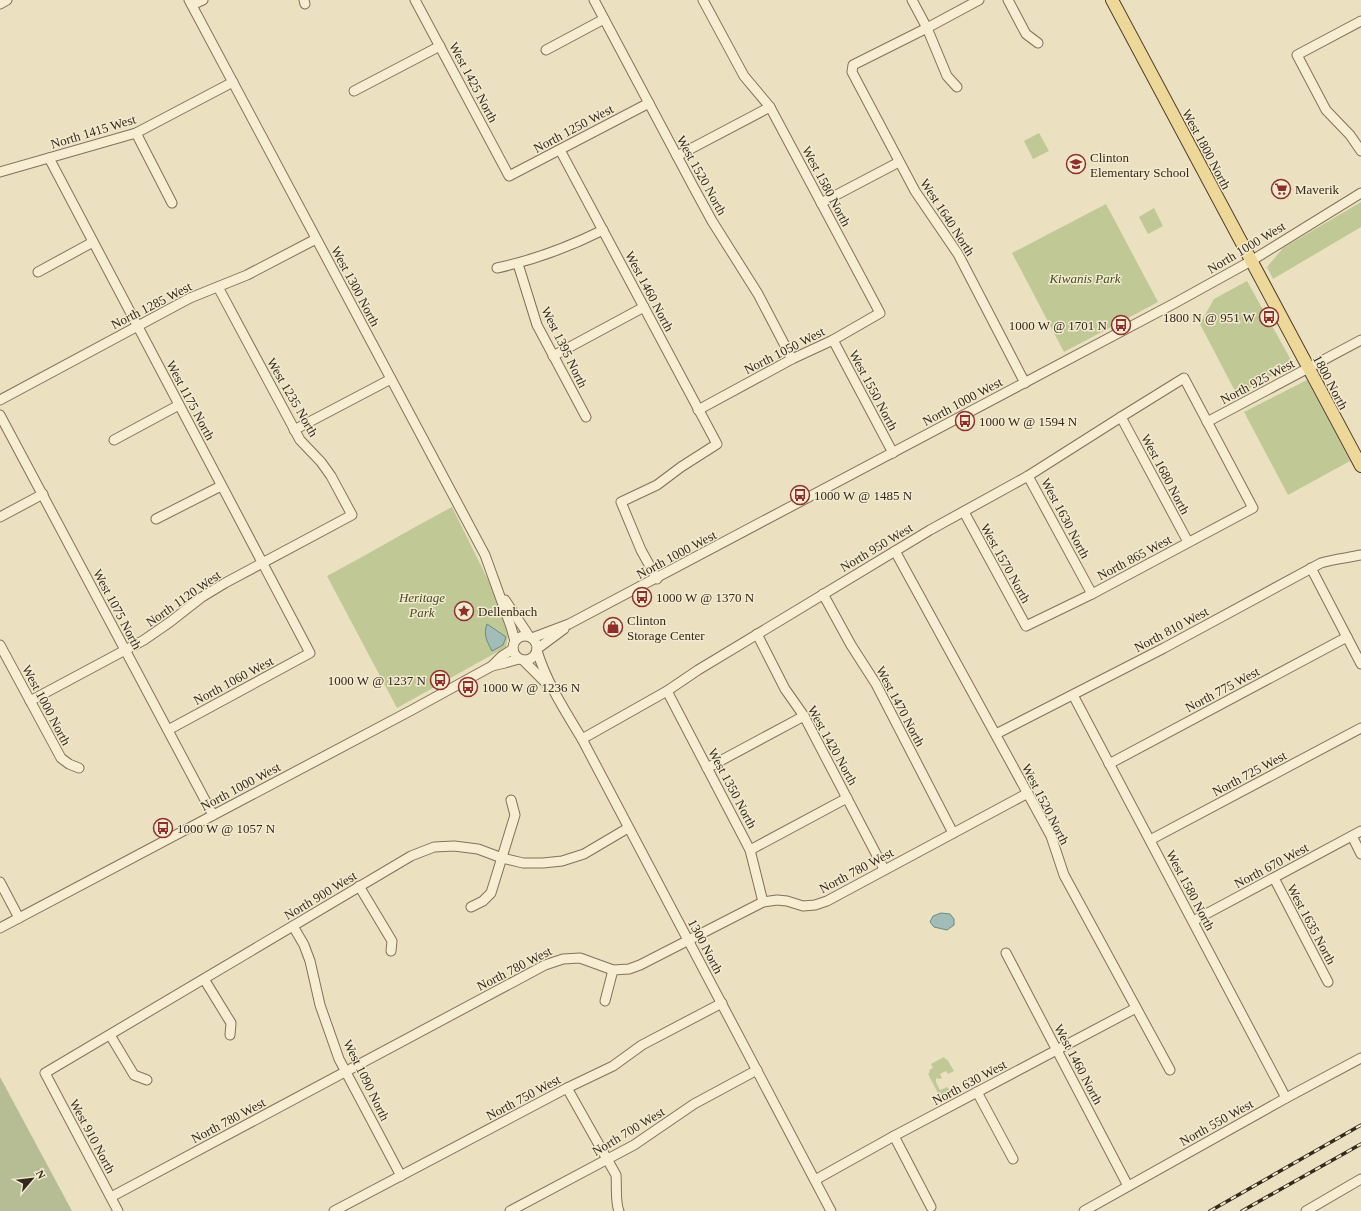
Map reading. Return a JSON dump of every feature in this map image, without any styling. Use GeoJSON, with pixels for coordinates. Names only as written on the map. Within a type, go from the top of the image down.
{"type":"FeatureCollection","features":[{"type":"Feature","properties":{"kind":"main road","name":"West 1800 North"},"geometry":{"type":"LineString","coordinates":[[1112,0],[1277,310]]}},
{"type":"Feature","properties":{"kind":"main road","name":"1800 North"},"geometry":{"type":"LineString","coordinates":[[1277,310],[1361,466]]}},
{"type":"Feature","properties":{"kind":"street"},"geometry":{"type":"LineString","coordinates":[[0,4],[7,0]]}},
{"type":"Feature","properties":{"kind":"street"},"geometry":{"type":"LineString","coordinates":[[191,3],[203,0]]}},
{"type":"Feature","properties":{"kind":"street","name":"West 1425 North"},"geometry":{"type":"LineString","coordinates":[[415,0],[509,176]]}},
{"type":"Feature","properties":{"kind":"street","name":"West 1520 North"},"geometry":{"type":"LineString","coordinates":[[594,0],[712,221],[758,294],[792,359]]}},
{"type":"Feature","properties":{"kind":"street"},"geometry":{"type":"LineString","coordinates":[[704,2],[714,0]]}},
{"type":"Feature","properties":{"kind":"street"},"geometry":{"type":"LineString","coordinates":[[912,0],[927,28],[947,76],[957,87]]}},
{"type":"Feature","properties":{"kind":"street"},"geometry":{"type":"LineString","coordinates":[[927,28],[979,0]]}},
{"type":"Feature","properties":{"kind":"street"},"geometry":{"type":"LineString","coordinates":[[1008,0],[1026,34],[1038,43]]}},
{"type":"Feature","properties":{"kind":"street","name":"West 1580 North"},"geometry":{"type":"LineString","coordinates":[[704,2],[744,76],[770,106],[880,313]]}},
{"type":"Feature","properties":{"kind":"street","name":"West 1300 North"},"geometry":{"type":"LineString","coordinates":[[191,3],[485,555],[511,627],[514,645]]}},
{"type":"Feature","properties":{"kind":"street"},"geometry":{"type":"LineString","coordinates":[[546,50],[604,19]]}},
{"type":"Feature","properties":{"kind":"street"},"geometry":{"type":"LineString","coordinates":[[1361,21],[1297,54],[1326,110],[1350,135],[1361,151]]}},
{"type":"Feature","properties":{"kind":"street","name":"West 1640 North"},"geometry":{"type":"LineString","coordinates":[[927,28],[853,65],[852,72],[899,162],[926,208],[958,254],[1025,383]]}},
{"type":"Feature","properties":{"kind":"street"},"geometry":{"type":"LineString","coordinates":[[354,91],[440,46]]}},
{"type":"Feature","properties":{"kind":"street","name":"North 1415 West"},"geometry":{"type":"LineString","coordinates":[[0,172],[136,133],[233,82]]}},
{"type":"Feature","properties":{"kind":"street","name":"North 1250 West"},"geometry":{"type":"LineString","coordinates":[[509,176],[649,103]]}},
{"type":"Feature","properties":{"kind":"street"},"geometry":{"type":"LineString","coordinates":[[677,156],[770,106]]}},
{"type":"Feature","properties":{"kind":"street"},"geometry":{"type":"LineString","coordinates":[[136,133],[172,203]]}},
{"type":"Feature","properties":{"kind":"street","name":"West 1460 North"},"geometry":{"type":"LineString","coordinates":[[560,150],[717,444],[681,467],[657,485],[621,502],[641,550],[657,579]]}},
{"type":"Feature","properties":{"kind":"street","name":"West 1175 North"},"geometry":{"type":"LineString","coordinates":[[49,158],[310,653]]}},
{"type":"Feature","properties":{"kind":"street"},"geometry":{"type":"LineString","coordinates":[[821,203],[899,162]]}},
{"type":"Feature","properties":{"kind":"street","name":"North 1000 West"},"geometry":{"type":"LineString","coordinates":[[531,637],[569,624],[657,579],[1025,383],[1251,261],[1361,193]]}},
{"type":"Feature","properties":{"kind":"street"},"geometry":{"type":"LineString","coordinates":[[497,268],[518,264],[562,249],[602,230]]}},
{"type":"Feature","properties":{"kind":"street","name":"North 1285 West"},"geometry":{"type":"LineString","coordinates":[[0,400],[190,298],[247,275],[316,239]]}},
{"type":"Feature","properties":{"kind":"street"},"geometry":{"type":"LineString","coordinates":[[38,272],[93,242]]}},
{"type":"Feature","properties":{"kind":"street","name":"West 1395 North"},"geometry":{"type":"LineString","coordinates":[[518,264],[537,325],[586,417]]}},
{"type":"Feature","properties":{"kind":"street","name":"West 1235 North"},"geometry":{"type":"LineString","coordinates":[[218,287],[294,430],[300,440],[321,462],[331,476],[352,515]]}},
{"type":"Feature","properties":{"kind":"street"},"geometry":{"type":"LineString","coordinates":[[553,356],[644,307]]}},
{"type":"Feature","properties":{"kind":"street","name":"North 1050 West"},"geometry":{"type":"LineString","coordinates":[[698,410],[792,359],[833,340],[880,313]]}},
{"type":"Feature","properties":{"kind":"street","name":"West 1550 North"},"geometry":{"type":"LineString","coordinates":[[833,340],[893,453]]}},
{"type":"Feature","properties":{"kind":"street","name":"North 925 West"},"geometry":{"type":"LineString","coordinates":[[1207,422],[1361,340]]}},
{"type":"Feature","properties":{"kind":"street","name":"North 950 West"},"geometry":{"type":"LineString","coordinates":[[582,739],[667,691],[698,670],[930,530],[1028,476],[1184,378],[1207,422]]}},
{"type":"Feature","properties":{"kind":"street"},"geometry":{"type":"LineString","coordinates":[[294,430],[391,379]]}},
{"type":"Feature","properties":{"kind":"street"},"geometry":{"type":"LineString","coordinates":[[114,440],[179,405]]}},
{"type":"Feature","properties":{"kind":"street","name":"West 1075 North"},"geometry":{"type":"LineString","coordinates":[[0,414],[213,815]]}},
{"type":"Feature","properties":{"kind":"street","name":"West 1680 North"},"geometry":{"type":"LineString","coordinates":[[1121,417],[1188,542]]}},
{"type":"Feature","properties":{"kind":"street","name":"North 865 West"},"geometry":{"type":"LineString","coordinates":[[1026,626],[1092,594],[1252,508],[1207,422]]}},
{"type":"Feature","properties":{"kind":"street","name":"West 1630 North"},"geometry":{"type":"LineString","coordinates":[[1028,476],[1092,594]]}},
{"type":"Feature","properties":{"kind":"street"},"geometry":{"type":"LineString","coordinates":[[156,519],[221,486]]}},
{"type":"Feature","properties":{"kind":"street"},"geometry":{"type":"LineString","coordinates":[[0,517],[43,494]]}},
{"type":"Feature","properties":{"kind":"street","name":"West 1570 North"},"geometry":{"type":"LineString","coordinates":[[964,512],[1026,626]]}},
{"type":"Feature","properties":{"kind":"street","name":"North 1120 West"},"geometry":{"type":"LineString","coordinates":[[30,701],[144,640],[202,598],[262,563],[352,515]]}},
{"type":"Feature","properties":{"kind":"street","name":"West 1520 North"},"geometry":{"type":"LineString","coordinates":[[895,551],[1051,836],[1064,875],[1170,1070]]}},
{"type":"Feature","properties":{"kind":"street","name":"North 810 West"},"geometry":{"type":"LineString","coordinates":[[996,734],[1164,648],[1320,563],[1334,559],[1350,558],[1361,555]]}},
{"type":"Feature","properties":{"kind":"street"},"geometry":{"type":"LineString","coordinates":[[1311,568],[1361,664]]}},
{"type":"Feature","properties":{"kind":"street","name":"West 1300 North"},"geometry":{"type":"LineString","coordinates":[[497,587],[531,637]]}},
{"type":"Feature","properties":{"kind":"street","name":"West 1470 North"},"geometry":{"type":"LineString","coordinates":[[823,594],[851,645],[876,684],[953,833]]}},
{"type":"Feature","properties":{"kind":"street","name":"North 1000 West"},"geometry":{"type":"LineString","coordinates":[[537,650],[569,624]]}},
{"type":"Feature","properties":{"kind":"street","name":"West 1420 North"},"geometry":{"type":"LineString","coordinates":[[757,634],[785,689],[804,716],[884,869]]}},
{"type":"Feature","properties":{"kind":"street"},"geometry":{"type":"LineString","coordinates":[[521,636],[531,637],[536,642],[537,650],[534,656],[531,659],[521,659],[516,656],[514,645],[521,636]]}},
{"type":"Feature","properties":{"kind":"street","name":"North 775 West"},"geometry":{"type":"LineString","coordinates":[[1109,764],[1347,637]]}},
{"type":"Feature","properties":{"kind":"street","name":"West 1000 North"},"geometry":{"type":"LineString","coordinates":[[0,645],[61,758],[69,764],[79,768]]}},
{"type":"Feature","properties":{"kind":"street","name":"North 1000 West"},"geometry":{"type":"LineString","coordinates":[[492,666],[514,645]]}},
{"type":"Feature","properties":{"kind":"street","name":"1300 North"},"geometry":{"type":"LineString","coordinates":[[537,650],[542,666],[555,694],[582,739],[687,940],[832,1211]]}},
{"type":"Feature","properties":{"kind":"street","name":"North 1060 West"},"geometry":{"type":"LineString","coordinates":[[168,730],[310,653]]}},
{"type":"Feature","properties":{"kind":"street","name":"North 1000 West"},"geometry":{"type":"LineString","coordinates":[[0,928],[492,666],[521,659]]}},
{"type":"Feature","properties":{"kind":"street","name":"1300 North"},"geometry":{"type":"LineString","coordinates":[[521,659],[534,670],[555,694]]}},
{"type":"Feature","properties":{"kind":"street","name":"West 1350 North"},"geometry":{"type":"LineString","coordinates":[[667,691],[750,850],[763,902]]}},
{"type":"Feature","properties":{"kind":"street","name":"West 1580 North"},"geometry":{"type":"LineString","coordinates":[[1073,695],[1286,1098]]}},
{"type":"Feature","properties":{"kind":"street"},"geometry":{"type":"LineString","coordinates":[[708,768],[804,716]]}},
{"type":"Feature","properties":{"kind":"street","name":"North 725 West"},"geometry":{"type":"LineString","coordinates":[[1150,840],[1361,728]]}},
{"type":"Feature","properties":{"kind":"street","name":"North 780 West"},"geometry":{"type":"LineString","coordinates":[[110,1197],[546,965],[563,959],[580,958],[613,970],[629,969],[640,965],[763,902],[777,900],[787,901],[803,906],[815,905],[827,901],[884,869],[1028,793]]}},
{"type":"Feature","properties":{"kind":"street"},"geometry":{"type":"LineString","coordinates":[[750,850],[848,798]]}},
{"type":"Feature","properties":{"kind":"street"},"geometry":{"type":"LineString","coordinates":[[471,907],[483,901],[492,893],[515,815],[511,800]]}},
{"type":"Feature","properties":{"kind":"street","name":"North 900 West"},"geometry":{"type":"LineString","coordinates":[[45,1073],[411,856],[434,848],[454,846],[478,849],[502,858],[523,863],[562,861],[584,854],[628,828]]}},
{"type":"Feature","properties":{"kind":"street","name":"North 670 West"},"geometry":{"type":"LineString","coordinates":[[1193,921],[1361,832]]}},
{"type":"Feature","properties":{"kind":"street"},"geometry":{"type":"LineString","coordinates":[[1352,836],[1361,854]]}},
{"type":"Feature","properties":{"kind":"street","name":"West 1635 North"},"geometry":{"type":"LineString","coordinates":[[1274,878],[1328,982]]}},
{"type":"Feature","properties":{"kind":"street"},"geometry":{"type":"LineString","coordinates":[[0,882],[19,918]]}},
{"type":"Feature","properties":{"kind":"street"},"geometry":{"type":"LineString","coordinates":[[359,886],[392,941],[391,951]]}},
{"type":"Feature","properties":{"kind":"street","name":"West 1090 North"},"geometry":{"type":"LineString","coordinates":[[293,926],[304,945],[310,961],[320,1006],[339,1059],[401,1176]]}},
{"type":"Feature","properties":{"kind":"street","name":"West 1460 North"},"geometry":{"type":"LineString","coordinates":[[1006,953],[1128,1186]]}},
{"type":"Feature","properties":{"kind":"street"},"geometry":{"type":"LineString","coordinates":[[605,1001],[613,970]]}},
{"type":"Feature","properties":{"kind":"street"},"geometry":{"type":"LineString","coordinates":[[204,978],[231,1023],[230,1035]]}},
{"type":"Feature","properties":{"kind":"street","name":"North 750 West"},"geometry":{"type":"LineString","coordinates":[[334,1211],[567,1088],[613,1066],[642,1045],[722,1003]]}},
{"type":"Feature","properties":{"kind":"street","name":"North 630 West"},"geometry":{"type":"LineString","coordinates":[[815,1180],[894,1136],[1136,1008]]}},
{"type":"Feature","properties":{"kind":"street"},"geometry":{"type":"LineString","coordinates":[[110,1035],[134,1075],[146,1080]]}},
{"type":"Feature","properties":{"kind":"street","name":"North 550 West"},"geometry":{"type":"LineString","coordinates":[[1084,1211],[1286,1098],[1361,1058]]}},
{"type":"Feature","properties":{"kind":"street","name":"North 700 West"},"geometry":{"type":"LineString","coordinates":[[513,1210],[634,1146],[694,1104],[757,1070]]}},
{"type":"Feature","properties":{"kind":"street","name":"West 910 North"},"geometry":{"type":"LineString","coordinates":[[45,1073],[118,1211]]}},
{"type":"Feature","properties":{"kind":"street"},"geometry":{"type":"LineString","coordinates":[[567,1088],[616,1175],[618,1189],[617,1206],[619,1211]]}},
{"type":"Feature","properties":{"kind":"street"},"geometry":{"type":"LineString","coordinates":[[977,1092],[1013,1159]]}},
{"type":"Feature","properties":{"kind":"street"},"geometry":{"type":"LineString","coordinates":[[894,1136],[932,1207]]}},
{"type":"Feature","properties":{"kind":"street"},"geometry":{"type":"LineString","coordinates":[[1306,1211],[1361,1179]]}},
{"type":"Feature","properties":{"kind":"green space"},"geometry":{"type":"Polygon","coordinates":[[[1039,133],[1049,151],[1033,159],[1024,141],[1039,133]]]}},
{"type":"Feature","properties":{"kind":"green space"},"geometry":{"type":"Polygon","coordinates":[[[1361,202],[1361,227],[1273,279],[1267,267],[1283,248],[1361,202]]]}},
{"type":"Feature","properties":{"kind":"green space","name":"Kiwanis Park"},"geometry":{"type":"Polygon","coordinates":[[[1106,204],[1158,302],[1064,352],[1012,253],[1106,204]]]}},
{"type":"Feature","properties":{"kind":"green space"},"geometry":{"type":"Polygon","coordinates":[[[1154,208],[1163,226],[1148,234],[1139,217],[1154,208]]]}},
{"type":"Feature","properties":{"kind":"green space"},"geometry":{"type":"Polygon","coordinates":[[[1247,281],[1291,360],[1288,367],[1237,395],[1200,324],[1214,299],[1247,281]]]}},
{"type":"Feature","properties":{"kind":"green space"},"geometry":{"type":"Polygon","coordinates":[[[1307,380],[1350,461],[1288,495],[1244,412],[1307,380]]]}},
{"type":"Feature","properties":{"kind":"green space","name":"Heritage Park"},"geometry":{"type":"Polygon","coordinates":[[[452,507],[493,590],[509,630],[506,647],[397,708],[327,576],[452,507]]]}},
{"type":"Feature","properties":{"kind":"green space"},"geometry":{"type":"Polygon","coordinates":[[[944,1057],[946,1060],[947,1059],[954,1071],[948,1074],[946,1071],[940,1074],[942,1078],[936,1078],[936,1082],[940,1090],[947,1087],[949,1089],[954,1088],[956,1091],[941,1099],[928,1074],[930,1072],[929,1070],[933,1068],[931,1064],[944,1057]]]}},
{"type":"Feature","properties":{"kind":"green space"},"geometry":{"type":"Polygon","coordinates":[[[0,1077],[72,1211],[0,1211],[0,1077]]]}},
{"type":"Feature","properties":{"kind":"water"},"geometry":{"type":"Polygon","coordinates":[[[487,624],[506,637],[503,645],[492,651],[487,641],[487,624]]]}},
{"type":"Feature","properties":{"kind":"water"},"geometry":{"type":"Polygon","coordinates":[[[941,913],[950,914],[954,919],[954,925],[947,930],[934,927],[930,922],[933,916],[941,913]]]}},
{"type":"Feature","properties":{"kind":"railway"},"geometry":{"type":"LineString","coordinates":[[1210,1211],[1361,1125]]}},
{"type":"Feature","properties":{"kind":"railway"},"geometry":{"type":"LineString","coordinates":[[1242,1211],[1361,1144]]}},
{"type":"Feature","properties":{"kind":"place","name":"Clinton Elementary School"},"geometry":{"type":"Point","coordinates":[1076,164]}},
{"type":"Feature","properties":{"kind":"place","name":"Maverik"},"geometry":{"type":"Point","coordinates":[1281,189]}},
{"type":"Feature","properties":{"kind":"place","name":"1800 N @ 951 W"},"geometry":{"type":"Point","coordinates":[1269,317]}},
{"type":"Feature","properties":{"kind":"place","name":"1000 W @ 1701 N"},"geometry":{"type":"Point","coordinates":[1121,325]}},
{"type":"Feature","properties":{"kind":"place","name":"1000 W @ 1594 N"},"geometry":{"type":"Point","coordinates":[965,421]}},
{"type":"Feature","properties":{"kind":"place","name":"1000 W @ 1485 N"},"geometry":{"type":"Point","coordinates":[800,495]}},
{"type":"Feature","properties":{"kind":"place","name":"1000 W @ 1370 N"},"geometry":{"type":"Point","coordinates":[642,597]}},
{"type":"Feature","properties":{"kind":"place","name":"Dellenbach"},"geometry":{"type":"Point","coordinates":[464,611]}},
{"type":"Feature","properties":{"kind":"place","name":"Clinton Storage Center"},"geometry":{"type":"Point","coordinates":[613,627]}},
{"type":"Feature","properties":{"kind":"place","name":"1000 W @ 1237 N"},"geometry":{"type":"Point","coordinates":[440,680]}},
{"type":"Feature","properties":{"kind":"place","name":"1000 W @ 1236 N"},"geometry":{"type":"Point","coordinates":[468,687]}},
{"type":"Feature","properties":{"kind":"place","name":"1000 W @ 1057 N"},"geometry":{"type":"Point","coordinates":[163,828]}}]}
